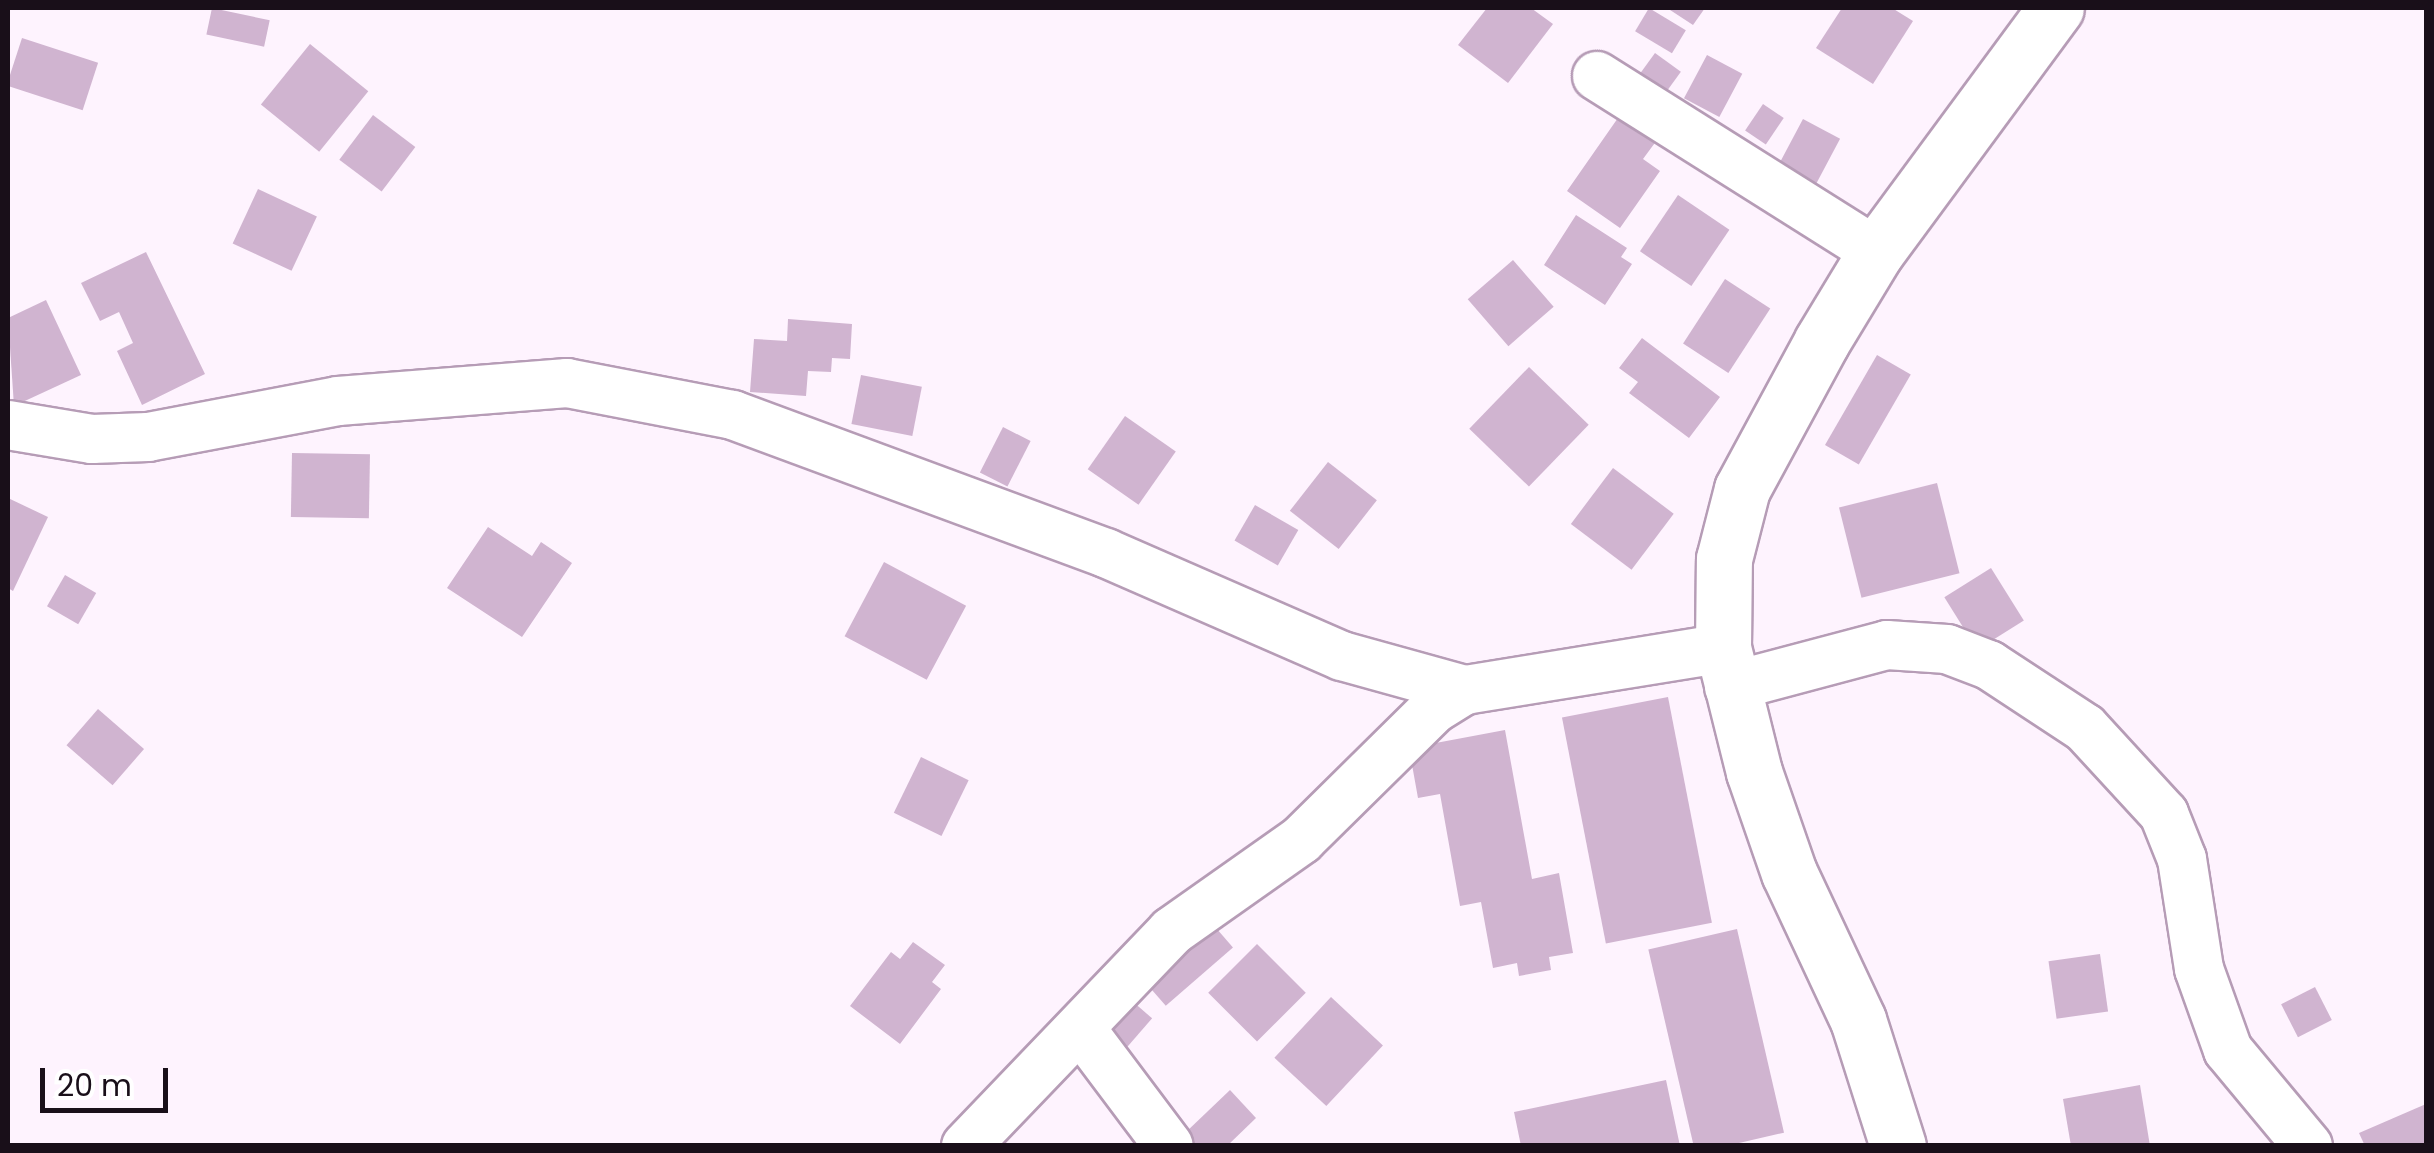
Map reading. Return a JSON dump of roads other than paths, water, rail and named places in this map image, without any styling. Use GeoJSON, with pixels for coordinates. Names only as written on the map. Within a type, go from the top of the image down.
{"type":"FeatureCollection","features":[{"type":"Feature","properties":{"kind":"main road"},"geometry":{"type":"LineString","coordinates":[[1898,1146],[1858,1020],[1790,873],[1726,668],[1724,559],[1742,489],[1876,252],[2056,8]]}},
{"type":"Feature","properties":{"kind":"street"},"geometry":{"type":"LineString","coordinates":[[1597,76],[1876,252]]}},
{"type":"Feature","properties":{"kind":"street"},"geometry":{"type":"LineString","coordinates":[[8,425],[92,440],[148,437],[338,401],[568,383],[732,415],[1106,553],[1342,656],[1465,690],[1726,668],[1887,646],[1947,649],[1989,665],[2084,728],[2164,814],[2182,859],[2199,969],[2228,1050],[2308,1146]]}},
{"type":"Feature","properties":{"kind":"street"},"geometry":{"type":"LineString","coordinates":[[966,1146],[1172,931],[1288,850],[1434,709],[1465,690]]}},
{"type":"Feature","properties":{"kind":"street"},"geometry":{"type":"LineString","coordinates":[[1081,1029],[1169,1146]]}}]}
